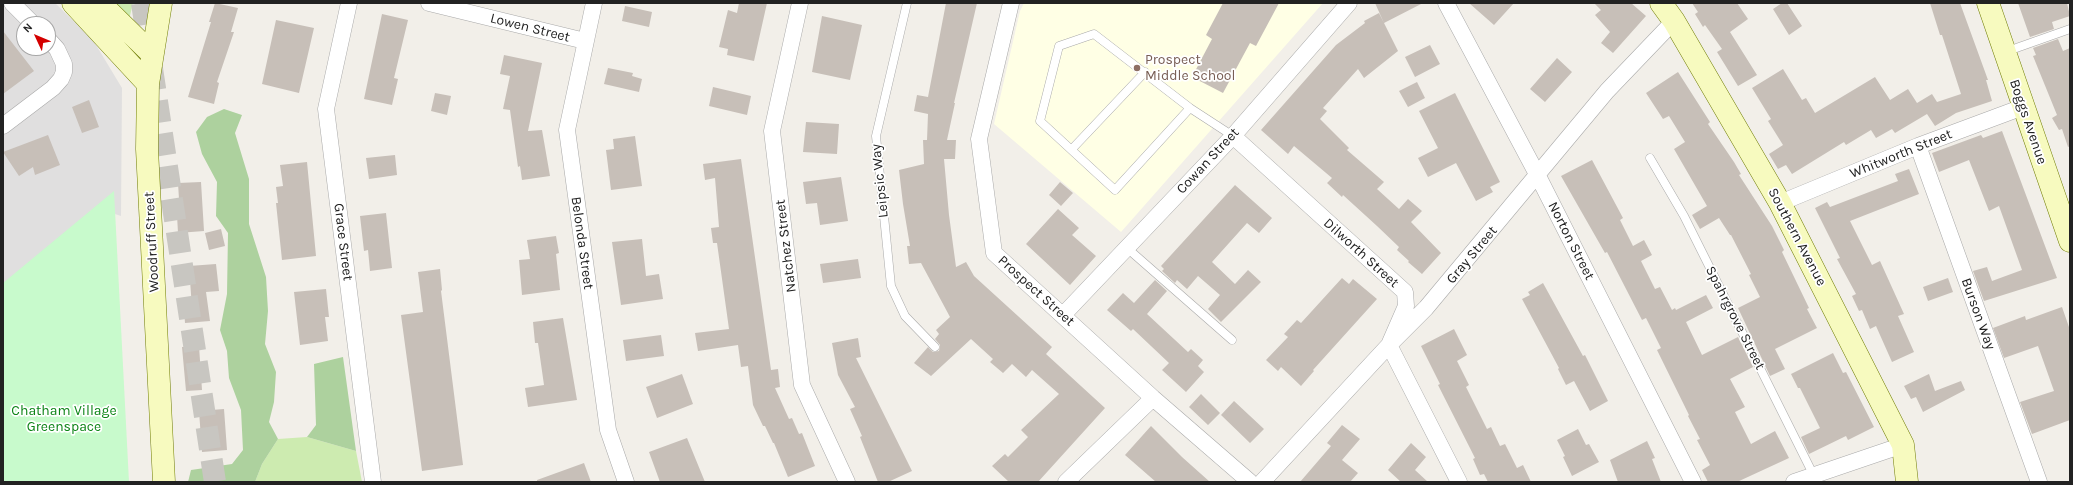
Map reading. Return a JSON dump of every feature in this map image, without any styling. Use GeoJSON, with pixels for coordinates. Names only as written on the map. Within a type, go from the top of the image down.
{"type":"FeatureCollection","features":[{"type":"Feature","properties":{"kind":"street"},"geometry":{"type":"LineString","coordinates":[[12,3],[25,16]]}},
{"type":"Feature","properties":{"kind":"street"},"geometry":{"type":"LineString","coordinates":[[74,3],[148,84]]}},
{"type":"Feature","properties":{"kind":"street"},"geometry":{"type":"LineString","coordinates":[[100,3],[152,54]]}},
{"type":"Feature","properties":{"kind":"street","name":"Woodruff Street"},"geometry":{"type":"LineString","coordinates":[[161,3],[148,84],[147,149],[164,482]]}},
{"type":"Feature","properties":{"kind":"street","name":"Grace Street"},"geometry":{"type":"LineString","coordinates":[[349,3],[326,109],[373,482]]}},
{"type":"Feature","properties":{"kind":"street","name":"Lowen Street"},"geometry":{"type":"LineString","coordinates":[[429,3],[585,41]]}},
{"type":"Feature","properties":{"kind":"street","name":"Belonda Street"},"geometry":{"type":"LineString","coordinates":[[594,3],[567,130],[608,430],[626,482]]}},
{"type":"Feature","properties":{"kind":"street","name":"Natchez Street"},"geometry":{"type":"LineString","coordinates":[[800,3],[772,131],[802,385],[846,482]]}},
{"type":"Feature","properties":{"kind":"street","name":"Prospect Street"},"geometry":{"type":"LineString","coordinates":[[1011,3],[1008,10],[979,139],[994,253],[1153,398],[1250,482]]}},
{"type":"Feature","properties":{"kind":"street","name":"Cowan Street"},"geometry":{"type":"LineString","coordinates":[[1063,315],[1233,136],[1348,3]]}},
{"type":"Feature","properties":{"kind":"street","name":"Norton Street"},"geometry":{"type":"LineString","coordinates":[[1446,3],[1538,176],[1693,482]]}},
{"type":"Feature","properties":{"kind":"street","name":"Southern Avenue"},"geometry":{"type":"LineString","coordinates":[[1661,3],[1674,21],[1780,203],[1903,445],[1907,482]]}},
{"type":"Feature","properties":{"kind":"street","name":"Boggs Avenue"},"geometry":{"type":"LineString","coordinates":[[1988,3],[2070,241]]}},
{"type":"Feature","properties":{"kind":"street","name":"Gray Street"},"geometry":{"type":"LineString","coordinates":[[1262,482],[1389,345],[1426,308],[1538,176],[1607,91],[1674,21]]}},
{"type":"Feature","properties":{"kind":"street"},"geometry":{"type":"LineString","coordinates":[[3,126],[53,88],[61,79],[64,72],[64,64],[56,48]]}},
{"type":"Feature","properties":{"kind":"street","name":"Whitworth Street"},"geometry":{"type":"LineString","coordinates":[[1780,203],[1918,146],[2023,107]]}},
{"type":"Feature","properties":{"kind":"street","name":"Dilworth Street"},"geometry":{"type":"LineString","coordinates":[[1233,136],[1405,292],[1406,306],[1389,345]]}},
{"type":"Feature","properties":{"kind":"street","name":"Burson Way"},"geometry":{"type":"LineString","coordinates":[[1918,146],[2039,482]]}},
{"type":"Feature","properties":{"kind":"street"},"geometry":{"type":"LineString","coordinates":[[1389,345],[1459,482]]}},
{"type":"Feature","properties":{"kind":"street"},"geometry":{"type":"LineString","coordinates":[[1066,482],[1153,398]]}},
{"type":"Feature","properties":{"kind":"street"},"geometry":{"type":"LineString","coordinates":[[1794,482],[1814,478],[1903,445]]}},
{"type":"Feature","properties":{"kind":"lane","name":"Leipsic Way"},"geometry":{"type":"LineString","coordinates":[[907,3],[876,136],[891,286],[905,316],[935,347]]}},
{"type":"Feature","properties":{"kind":"lane"},"geometry":{"type":"LineString","coordinates":[[2004,52],[2070,29]]}},
{"type":"Feature","properties":{"kind":"lane"},"geometry":{"type":"LineString","coordinates":[[1190,108],[1115,190],[1040,121],[1059,46],[1094,34],[1190,108],[1233,136]]}},
{"type":"Feature","properties":{"kind":"lane"},"geometry":{"type":"LineString","coordinates":[[1072,150],[1145,72]]}},
{"type":"Feature","properties":{"kind":"lane","name":"Spahrgrove Street"},"geometry":{"type":"LineString","coordinates":[[1650,158],[1684,216],[1814,478]]}},
{"type":"Feature","properties":{"kind":"lane"},"geometry":{"type":"LineString","coordinates":[[1127,248],[1232,340]]}},
{"type":"Feature","properties":{"kind":"shaded area"},"geometry":{"type":"Polygon","coordinates":[[[3,3],[55,3],[93,40],[122,88],[121,216],[109,212],[3,303],[3,3]]]}},
{"type":"Feature","properties":{"kind":"shaded area","name":"Prospect Middle School"},"geometry":{"type":"Polygon","coordinates":[[[1024,3],[1323,3],[1121,232],[994,124],[1020,11],[1024,3]]]}},
{"type":"Feature","properties":{"kind":"green space"},"geometry":{"type":"Polygon","coordinates":[[[107,3],[133,3],[128,24],[107,3]]]}},
{"type":"Feature","properties":{"kind":"green space"},"geometry":{"type":"Polygon","coordinates":[[[224,109],[242,115],[235,133],[249,179],[249,224],[266,277],[268,311],[265,344],[276,372],[274,402],[269,422],[278,439],[262,464],[255,482],[188,482],[191,470],[232,464],[243,450],[241,410],[229,378],[227,351],[220,330],[227,294],[228,233],[216,216],[217,182],[202,154],[196,132],[207,117],[224,109]]]}},
{"type":"Feature","properties":{"kind":"green space","name":"Chatham Village Greenspace"},"geometry":{"type":"Polygon","coordinates":[[[114,191],[129,482],[3,482],[3,283],[114,191]]]}},
{"type":"Feature","properties":{"kind":"green space"},"geometry":{"type":"Polygon","coordinates":[[[343,357],[356,451],[307,437],[316,425],[314,364],[343,357]]]}},
{"type":"Feature","properties":{"kind":"green space"},"geometry":{"type":"Polygon","coordinates":[[[307,437],[356,451],[362,482],[255,482],[262,464],[278,439],[307,437]]]}},
{"type":"Feature","properties":{"kind":"building"},"geometry":{"type":"Polygon","coordinates":[[[215,3],[238,8],[231,32],[234,32],[217,82],[219,83],[214,104],[188,97],[211,22],[209,22],[215,3]]]}},
{"type":"Feature","properties":{"kind":"building"},"geometry":{"type":"Polygon","coordinates":[[[739,3],[767,3],[754,61],[727,55],[728,49],[719,47],[728,10],[737,13],[739,3]]]}},
{"type":"Feature","properties":{"kind":"building"},"geometry":{"type":"Polygon","coordinates":[[[946,3],[977,3],[947,140],[956,140],[955,159],[944,159],[949,215],[956,267],[966,262],[974,276],[1052,347],[1046,354],[1105,408],[1038,482],[1009,482],[992,466],[1005,454],[1008,457],[1028,437],[1021,430],[1059,394],[1032,370],[1026,377],[1012,364],[1003,373],[990,362],[993,359],[971,339],[931,376],[914,363],[928,347],[933,352],[939,351],[940,345],[935,339],[939,334],[936,330],[950,317],[921,263],[909,264],[907,246],[910,246],[899,170],[924,164],[923,140],[927,140],[928,114],[914,111],[917,95],[928,97],[946,3]]]}},
{"type":"Feature","properties":{"kind":"building"},"geometry":{"type":"Polygon","coordinates":[[[1223,3],[1279,3],[1256,46],[1250,43],[1223,93],[1192,77],[1212,39],[1206,35],[1223,3]]]}},
{"type":"Feature","properties":{"kind":"building"},"geometry":{"type":"Polygon","coordinates":[[[1375,3],[1423,3],[1384,23],[1375,3]]]}},
{"type":"Feature","properties":{"kind":"building"},"geometry":{"type":"Polygon","coordinates":[[[1469,3],[1514,3],[1494,25],[1469,3]]]}},
{"type":"Feature","properties":{"kind":"building"},"geometry":{"type":"Polygon","coordinates":[[[1594,3],[1631,3],[1646,16],[1613,53],[1601,43],[1610,32],[1595,15],[1601,10],[1594,3]]]}},
{"type":"Feature","properties":{"kind":"building"},"geometry":{"type":"Polygon","coordinates":[[[1692,3],[1737,3],[1748,19],[1730,32],[1757,75],[1738,86],[1717,52],[1722,49],[1705,25],[1703,27],[1695,14],[1698,12],[1692,3]]]}},
{"type":"Feature","properties":{"kind":"building"},"geometry":{"type":"Polygon","coordinates":[[[1782,3],[1787,3],[1802,26],[1789,35],[1773,9],[1782,3]]]}},
{"type":"Feature","properties":{"kind":"building"},"geometry":{"type":"Polygon","coordinates":[[[1930,3],[1960,3],[1988,80],[1986,80],[1992,101],[1956,113],[1935,126],[1927,114],[1895,133],[1892,129],[1876,138],[1871,130],[1846,145],[1844,142],[1792,174],[1786,165],[1778,169],[1769,154],[1783,145],[1768,121],[1771,119],[1752,88],[1783,69],[1802,100],[1806,98],[1815,113],[1875,77],[1890,100],[1908,89],[1917,103],[1932,94],[1937,102],[1961,94],[1930,3]]]}},
{"type":"Feature","properties":{"kind":"building"},"geometry":{"type":"Polygon","coordinates":[[[2018,3],[2067,3],[2070,16],[2052,22],[2054,29],[2030,37],[2018,3]]]}},
{"type":"Feature","properties":{"kind":"building"},"geometry":{"type":"Polygon","coordinates":[[[625,6],[652,12],[649,27],[622,21],[625,6]]]}},
{"type":"Feature","properties":{"kind":"building"},"geometry":{"type":"Polygon","coordinates":[[[1379,13],[1398,51],[1364,78],[1358,69],[1323,108],[1327,111],[1320,119],[1349,148],[1347,150],[1384,182],[1377,189],[1399,209],[1408,199],[1422,211],[1411,222],[1441,253],[1422,274],[1397,250],[1399,247],[1343,195],[1342,197],[1327,183],[1332,178],[1294,146],[1288,154],[1261,130],[1336,45],[1365,23],[1364,21],[1379,13]]]}},
{"type":"Feature","properties":{"kind":"building"},"geometry":{"type":"Polygon","coordinates":[[[382,14],[408,20],[394,78],[398,79],[392,105],[364,99],[382,14]]]}},
{"type":"Feature","properties":{"kind":"building"},"geometry":{"type":"Polygon","coordinates":[[[822,16],[862,25],[850,80],[812,72],[822,16]]]}},
{"type":"Feature","properties":{"kind":"building"},"geometry":{"type":"Polygon","coordinates":[[[276,20],[314,28],[299,93],[262,84],[276,20]]]}},
{"type":"Feature","properties":{"kind":"building"},"geometry":{"type":"Polygon","coordinates":[[[3,31],[16,48],[16,56],[22,56],[34,71],[3,94],[3,31]]]}},
{"type":"Feature","properties":{"kind":"building"},"geometry":{"type":"Polygon","coordinates":[[[2058,39],[2063,51],[2070,48],[2070,146],[2068,147],[2062,129],[2059,130],[2052,118],[2057,115],[2033,56],[2036,55],[2033,48],[2058,39]]]}},
{"type":"Feature","properties":{"kind":"building"},"geometry":{"type":"Polygon","coordinates":[[[1430,45],[1440,64],[1415,77],[1405,57],[1430,45]]]}},
{"type":"Feature","properties":{"kind":"building"},"geometry":{"type":"Polygon","coordinates":[[[504,55],[542,63],[528,131],[542,130],[550,176],[522,180],[520,166],[518,167],[510,110],[503,109],[510,76],[500,74],[504,55]]]}},
{"type":"Feature","properties":{"kind":"building"},"geometry":{"type":"Polygon","coordinates":[[[1557,58],[1572,72],[1545,102],[1530,89],[1557,58]]]}},
{"type":"Feature","properties":{"kind":"building"},"geometry":{"type":"Polygon","coordinates":[[[608,68],[633,73],[632,76],[642,79],[639,92],[604,84],[608,68]]]}},
{"type":"Feature","properties":{"kind":"building"},"geometry":{"type":"Polygon","coordinates":[[[1678,72],[1710,122],[1708,124],[1734,162],[1741,174],[1739,175],[1772,226],[1784,250],[1782,252],[1809,308],[1807,309],[1817,328],[1775,349],[1785,369],[1770,376],[1738,308],[1760,297],[1749,275],[1751,274],[1731,235],[1719,218],[1700,229],[1692,215],[1707,206],[1674,149],[1685,142],[1669,116],[1663,119],[1646,93],[1678,72]]]}},
{"type":"Feature","properties":{"kind":"building"},"geometry":{"type":"Polygon","coordinates":[[[1417,82],[1425,98],[1408,107],[1399,91],[1417,82]]]}},
{"type":"Feature","properties":{"kind":"building"},"geometry":{"type":"Polygon","coordinates":[[[713,87],[751,96],[747,115],[709,106],[713,87]]]}},
{"type":"Feature","properties":{"kind":"building"},"geometry":{"type":"Polygon","coordinates":[[[435,93],[451,96],[447,115],[431,111],[435,93]]]}},
{"type":"Feature","properties":{"kind":"building"},"geometry":{"type":"Polygon","coordinates":[[[1455,93],[1500,182],[1490,187],[1493,192],[1476,201],[1456,163],[1428,177],[1418,158],[1438,148],[1419,111],[1455,93]]]}},
{"type":"Feature","properties":{"kind":"building"},"geometry":{"type":"Polygon","coordinates":[[[89,100],[99,127],[82,133],[72,107],[89,100]]]}},
{"type":"Feature","properties":{"kind":"building"},"geometry":{"type":"Polygon","coordinates":[[[806,122],[839,124],[837,154],[803,152],[806,122]]]}},
{"type":"Feature","properties":{"kind":"building"},"geometry":{"type":"Polygon","coordinates":[[[2002,131],[2057,278],[1984,301],[1973,271],[1987,267],[1992,281],[2022,270],[1999,206],[1989,211],[1969,160],[1939,172],[1932,153],[1981,135],[1983,138],[2002,131]]]}},
{"type":"Feature","properties":{"kind":"building"},"geometry":{"type":"Polygon","coordinates":[[[48,135],[60,165],[35,175],[33,167],[19,176],[3,152],[48,135]]]}},
{"type":"Feature","properties":{"kind":"building"},"geometry":{"type":"Polygon","coordinates":[[[635,136],[642,186],[611,190],[606,150],[614,149],[613,139],[635,136]]]}},
{"type":"Feature","properties":{"kind":"building"},"geometry":{"type":"Polygon","coordinates":[[[395,155],[397,175],[369,179],[366,158],[395,155]]]}},
{"type":"Feature","properties":{"kind":"building"},"geometry":{"type":"Polygon","coordinates":[[[741,159],[771,370],[778,369],[780,387],[775,388],[789,419],[792,418],[799,434],[802,433],[815,466],[788,477],[774,443],[765,426],[763,426],[753,405],[748,366],[741,367],[738,345],[698,351],[695,333],[729,329],[717,243],[713,243],[711,228],[719,227],[715,178],[705,180],[703,164],[741,159]]]}},
{"type":"Feature","properties":{"kind":"building"},"geometry":{"type":"Polygon","coordinates":[[[1592,160],[1623,218],[1620,220],[1633,246],[1644,240],[1652,255],[1641,261],[1655,289],[1660,287],[1672,310],[1675,308],[1676,310],[1706,295],[1713,308],[1686,322],[1702,355],[1738,337],[1753,367],[1730,379],[1745,407],[1735,412],[1751,444],[1775,431],[1789,458],[1737,482],[1708,482],[1702,470],[1710,465],[1697,440],[1700,439],[1688,416],[1689,415],[1657,350],[1661,348],[1646,318],[1642,320],[1607,252],[1605,253],[1561,176],[1592,160]]]}},
{"type":"Feature","properties":{"kind":"building"},"geometry":{"type":"Polygon","coordinates":[[[307,162],[316,256],[282,260],[276,203],[278,203],[276,187],[283,186],[280,165],[307,162]]]}},
{"type":"Feature","properties":{"kind":"building"},"geometry":{"type":"Polygon","coordinates":[[[1909,169],[1919,194],[1850,221],[1872,265],[1880,261],[1904,314],[1898,316],[1914,352],[1892,362],[1876,326],[1870,329],[1862,310],[1859,311],[1852,296],[1856,294],[1837,259],[1840,258],[1815,208],[1827,202],[1830,207],[1898,181],[1895,174],[1909,169]]]}},
{"type":"Feature","properties":{"kind":"building"},"geometry":{"type":"Polygon","coordinates":[[[841,177],[848,221],[820,225],[817,203],[806,204],[803,182],[841,177]]]}},
{"type":"Feature","properties":{"kind":"building"},"geometry":{"type":"Polygon","coordinates":[[[201,182],[204,231],[178,233],[177,215],[180,215],[178,183],[201,182]]]}},
{"type":"Feature","properties":{"kind":"building"},"geometry":{"type":"Polygon","coordinates":[[[1060,182],[1073,193],[1061,206],[1049,195],[1060,182]]]}},
{"type":"Feature","properties":{"kind":"building"},"geometry":{"type":"Polygon","coordinates":[[[1235,185],[1272,218],[1259,233],[1247,223],[1212,262],[1235,284],[1248,270],[1261,282],[1221,322],[1208,309],[1220,295],[1198,276],[1187,289],[1177,280],[1175,283],[1162,271],[1164,269],[1161,266],[1235,185]]]}},
{"type":"Feature","properties":{"kind":"building"},"geometry":{"type":"Polygon","coordinates":[[[1058,209],[1079,228],[1072,235],[1096,256],[1070,285],[1026,244],[1058,209]]]}},
{"type":"Feature","properties":{"kind":"building"},"geometry":{"type":"Polygon","coordinates":[[[386,213],[392,268],[370,271],[368,250],[364,251],[360,216],[386,213]]]}},
{"type":"Feature","properties":{"kind":"building"},"geometry":{"type":"Polygon","coordinates":[[[221,229],[225,246],[209,250],[205,233],[221,229]]]}},
{"type":"Feature","properties":{"kind":"building"},"geometry":{"type":"Polygon","coordinates":[[[556,236],[559,253],[556,254],[560,290],[522,295],[519,260],[530,259],[527,240],[556,236]]]}},
{"type":"Feature","properties":{"kind":"building"},"geometry":{"type":"Polygon","coordinates":[[[642,239],[646,276],[659,274],[663,299],[621,305],[612,242],[642,239]]]}},
{"type":"Feature","properties":{"kind":"building"},"geometry":{"type":"Polygon","coordinates":[[[858,259],[861,278],[823,283],[820,264],[858,259]]]}},
{"type":"Feature","properties":{"kind":"building"},"geometry":{"type":"Polygon","coordinates":[[[216,264],[219,291],[206,292],[210,321],[185,323],[184,309],[192,308],[189,266],[216,264]]]}},
{"type":"Feature","properties":{"kind":"building"},"geometry":{"type":"Polygon","coordinates":[[[440,269],[441,291],[463,465],[422,471],[401,315],[423,312],[418,272],[440,269]]]}},
{"type":"Feature","properties":{"kind":"building"},"geometry":{"type":"Polygon","coordinates":[[[1342,278],[1349,284],[1353,279],[1377,299],[1313,370],[1314,371],[1301,386],[1281,367],[1278,371],[1266,360],[1288,337],[1284,334],[1297,320],[1301,323],[1342,278]]]}},
{"type":"Feature","properties":{"kind":"building"},"geometry":{"type":"Polygon","coordinates":[[[1948,278],[1953,292],[1928,301],[1923,287],[1948,278]]]}},
{"type":"Feature","properties":{"kind":"building"},"geometry":{"type":"Polygon","coordinates":[[[1155,280],[1167,291],[1147,314],[1188,352],[1191,349],[1203,360],[1198,366],[1204,372],[1186,392],[1162,370],[1169,363],[1133,329],[1131,331],[1107,310],[1123,293],[1134,303],[1155,280]]]}},
{"type":"Feature","properties":{"kind":"building"},"geometry":{"type":"Polygon","coordinates":[[[1543,283],[1583,356],[1585,355],[1608,401],[1590,411],[1574,381],[1566,385],[1558,369],[1559,368],[1522,299],[1530,295],[1528,292],[1543,283]]]}},
{"type":"Feature","properties":{"kind":"building"},"geometry":{"type":"Polygon","coordinates":[[[326,289],[329,317],[325,317],[328,341],[300,345],[294,292],[326,289]]]}},
{"type":"Feature","properties":{"kind":"building"},"geometry":{"type":"Polygon","coordinates":[[[2062,307],[2070,330],[2070,420],[2032,434],[2020,402],[2054,391],[2038,346],[2004,358],[1993,328],[2025,316],[2026,320],[2062,307]]]}},
{"type":"Feature","properties":{"kind":"building"},"geometry":{"type":"Polygon","coordinates":[[[563,318],[577,400],[528,407],[525,388],[544,385],[538,343],[535,343],[533,322],[563,318]]]}},
{"type":"Feature","properties":{"kind":"building"},"geometry":{"type":"Polygon","coordinates":[[[1454,329],[1467,355],[1457,361],[1469,385],[1466,387],[1487,429],[1491,427],[1500,446],[1505,444],[1517,468],[1523,465],[1531,482],[1488,482],[1484,474],[1480,475],[1473,459],[1475,458],[1438,385],[1440,384],[1421,346],[1454,329]]]}},
{"type":"Feature","properties":{"kind":"building"},"geometry":{"type":"Polygon","coordinates":[[[661,335],[664,356],[626,361],[623,340],[661,335]]]}},
{"type":"Feature","properties":{"kind":"building"},"geometry":{"type":"Polygon","coordinates":[[[858,338],[861,357],[856,358],[912,471],[888,482],[878,482],[860,437],[862,436],[850,409],[855,407],[838,375],[832,343],[858,338]]]}},
{"type":"Feature","properties":{"kind":"building"},"geometry":{"type":"Polygon","coordinates":[[[199,346],[202,390],[186,391],[182,347],[199,346]]]}},
{"type":"Feature","properties":{"kind":"building"},"geometry":{"type":"Polygon","coordinates":[[[1833,353],[1843,373],[1846,372],[1874,427],[1848,440],[1846,436],[1809,454],[1801,437],[1820,428],[1800,388],[1798,388],[1791,374],[1833,353]]]}},
{"type":"Feature","properties":{"kind":"building"},"geometry":{"type":"Polygon","coordinates":[[[682,374],[693,404],[657,418],[646,387],[682,374]]]}},
{"type":"Feature","properties":{"kind":"building"},"geometry":{"type":"Polygon","coordinates":[[[1929,374],[1935,391],[1961,381],[1965,390],[1923,412],[1916,397],[1911,399],[1904,386],[1929,374]]]}},
{"type":"Feature","properties":{"kind":"building"},"geometry":{"type":"Polygon","coordinates":[[[1201,394],[1220,413],[1208,425],[1189,407],[1201,394]]]}},
{"type":"Feature","properties":{"kind":"building"},"geometry":{"type":"Polygon","coordinates":[[[1234,401],[1264,429],[1250,443],[1221,415],[1234,401]]]}},
{"type":"Feature","properties":{"kind":"building"},"geometry":{"type":"Polygon","coordinates":[[[224,409],[227,450],[202,452],[199,411],[224,409]]]}},
{"type":"Feature","properties":{"kind":"building"},"geometry":{"type":"Polygon","coordinates":[[[1342,425],[1360,439],[1342,460],[1358,473],[1350,482],[1300,482],[1331,446],[1327,443],[1342,425]]]}},
{"type":"Feature","properties":{"kind":"building"},"geometry":{"type":"Polygon","coordinates":[[[1151,426],[1210,482],[1156,482],[1125,455],[1151,426]]]}},
{"type":"Feature","properties":{"kind":"building"},"geometry":{"type":"Polygon","coordinates":[[[1578,429],[1586,445],[1589,444],[1599,462],[1572,476],[1563,457],[1565,456],[1557,440],[1578,429]]]}},
{"type":"Feature","properties":{"kind":"building"},"geometry":{"type":"Polygon","coordinates":[[[687,438],[705,482],[660,482],[649,452],[687,438]]]}},
{"type":"Feature","properties":{"kind":"building"},"geometry":{"type":"Polygon","coordinates":[[[1647,441],[1655,458],[1652,459],[1661,482],[1618,482],[1610,460],[1647,441]]]}},
{"type":"Feature","properties":{"kind":"building"},"geometry":{"type":"Polygon","coordinates":[[[1411,443],[1426,457],[1415,470],[1428,482],[1401,482],[1388,470],[1411,443]]]}},
{"type":"Feature","properties":{"kind":"building"},"geometry":{"type":"Polygon","coordinates":[[[584,463],[591,482],[537,482],[537,480],[584,463]]]}},
{"type":"Feature","properties":{"kind":"tunnel"},"geometry":{"type":"LineString","coordinates":[[142,3],[215,482]]}},
{"type":"Feature","properties":{"kind":"place","name":"Prospect Middle School"},"geometry":{"type":"Point","coordinates":[1137,68]}}]}
